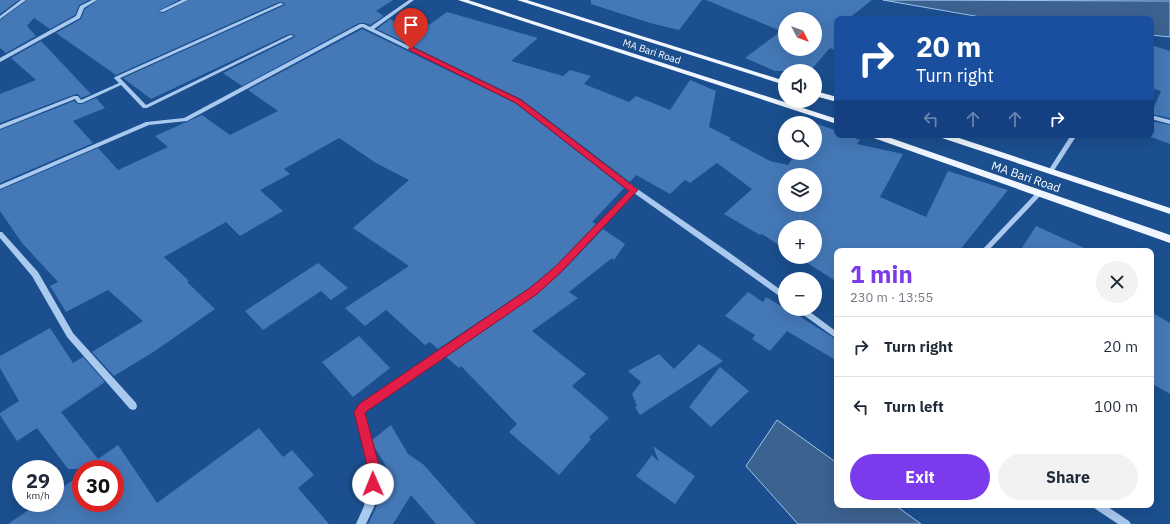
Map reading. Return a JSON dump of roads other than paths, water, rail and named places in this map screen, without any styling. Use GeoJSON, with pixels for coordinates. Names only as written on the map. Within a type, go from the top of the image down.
{"type":"FeatureCollection","features":[{"type":"Feature","properties":{"kind":"main road","name":"MA Bari Road"},"geometry":{"type":"LineString","coordinates":[[461,0],[834,121]]}},
{"type":"Feature","properties":{"kind":"main road","name":"MA Bari Road"},"geometry":{"type":"LineString","coordinates":[[520,0],[778,81]]}},
{"type":"Feature","properties":{"kind":"main road"},"geometry":{"type":"LineString","coordinates":[[822,95],[834,99]]}},
{"type":"Feature","properties":{"kind":"main road","name":"MA Bari Road"},"geometry":{"type":"LineString","coordinates":[[882,138],[1170,239]]}},
{"type":"Feature","properties":{"kind":"main road","name":"MA Bari Road"},"geometry":{"type":"LineString","coordinates":[[951,138],[1170,211]]}},
{"type":"Feature","properties":{"kind":"street"},"geometry":{"type":"LineString","coordinates":[[0,18],[24,0]]}},
{"type":"Feature","properties":{"kind":"street"},"geometry":{"type":"LineString","coordinates":[[0,60],[78,17],[82,7],[95,0]]}},
{"type":"Feature","properties":{"kind":"street"},"geometry":{"type":"LineString","coordinates":[[161,11],[186,0]]}},
{"type":"Feature","properties":{"kind":"street"},"geometry":{"type":"LineString","coordinates":[[371,29],[412,0]]}},
{"type":"Feature","properties":{"kind":"street"},"geometry":{"type":"LineString","coordinates":[[282,4],[117,78],[145,107],[292,36]]}},
{"type":"Feature","properties":{"kind":"street"},"geometry":{"type":"LineString","coordinates":[[0,187],[148,123],[185,120],[362,25],[518,101],[634,190],[778,292]]}},
{"type":"Feature","properties":{"kind":"street"},"geometry":{"type":"LineString","coordinates":[[0,127],[76,97],[80,102],[122,83]]}},
{"type":"Feature","properties":{"kind":"street"},"geometry":{"type":"LineString","coordinates":[[1154,118],[1170,122]]}},
{"type":"Feature","properties":{"kind":"street"},"geometry":{"type":"LineString","coordinates":[[1051,171],[1072,138]]}},
{"type":"Feature","properties":{"kind":"street"},"geometry":{"type":"LineString","coordinates":[[361,524],[369,506],[375,473],[359,412],[363,407],[533,291],[559,269],[634,190]]}},
{"type":"Feature","properties":{"kind":"street"},"geometry":{"type":"LineString","coordinates":[[987,248],[1039,194]]}},
{"type":"Feature","properties":{"kind":"street"},"geometry":{"type":"LineString","coordinates":[[0,234],[35,274],[70,335],[133,406]]}},
{"type":"Feature","properties":{"kind":"street"},"geometry":{"type":"LineString","coordinates":[[810,316],[834,334]]}},
{"type":"Feature","properties":{"kind":"street"},"geometry":{"type":"LineString","coordinates":[[1102,508],[1126,524]]}},
{"type":"Feature","properties":{"kind":"water"},"geometry":{"type":"Polygon","coordinates":[[[883,0],[1170,1],[1170,37],[1154,35],[1154,16],[975,16],[883,0]]]}},
{"type":"Feature","properties":{"kind":"water"},"geometry":{"type":"Polygon","coordinates":[[[777,420],[834,461],[834,508],[899,508],[921,524],[798,524],[746,466],[777,420]]]}}]}
